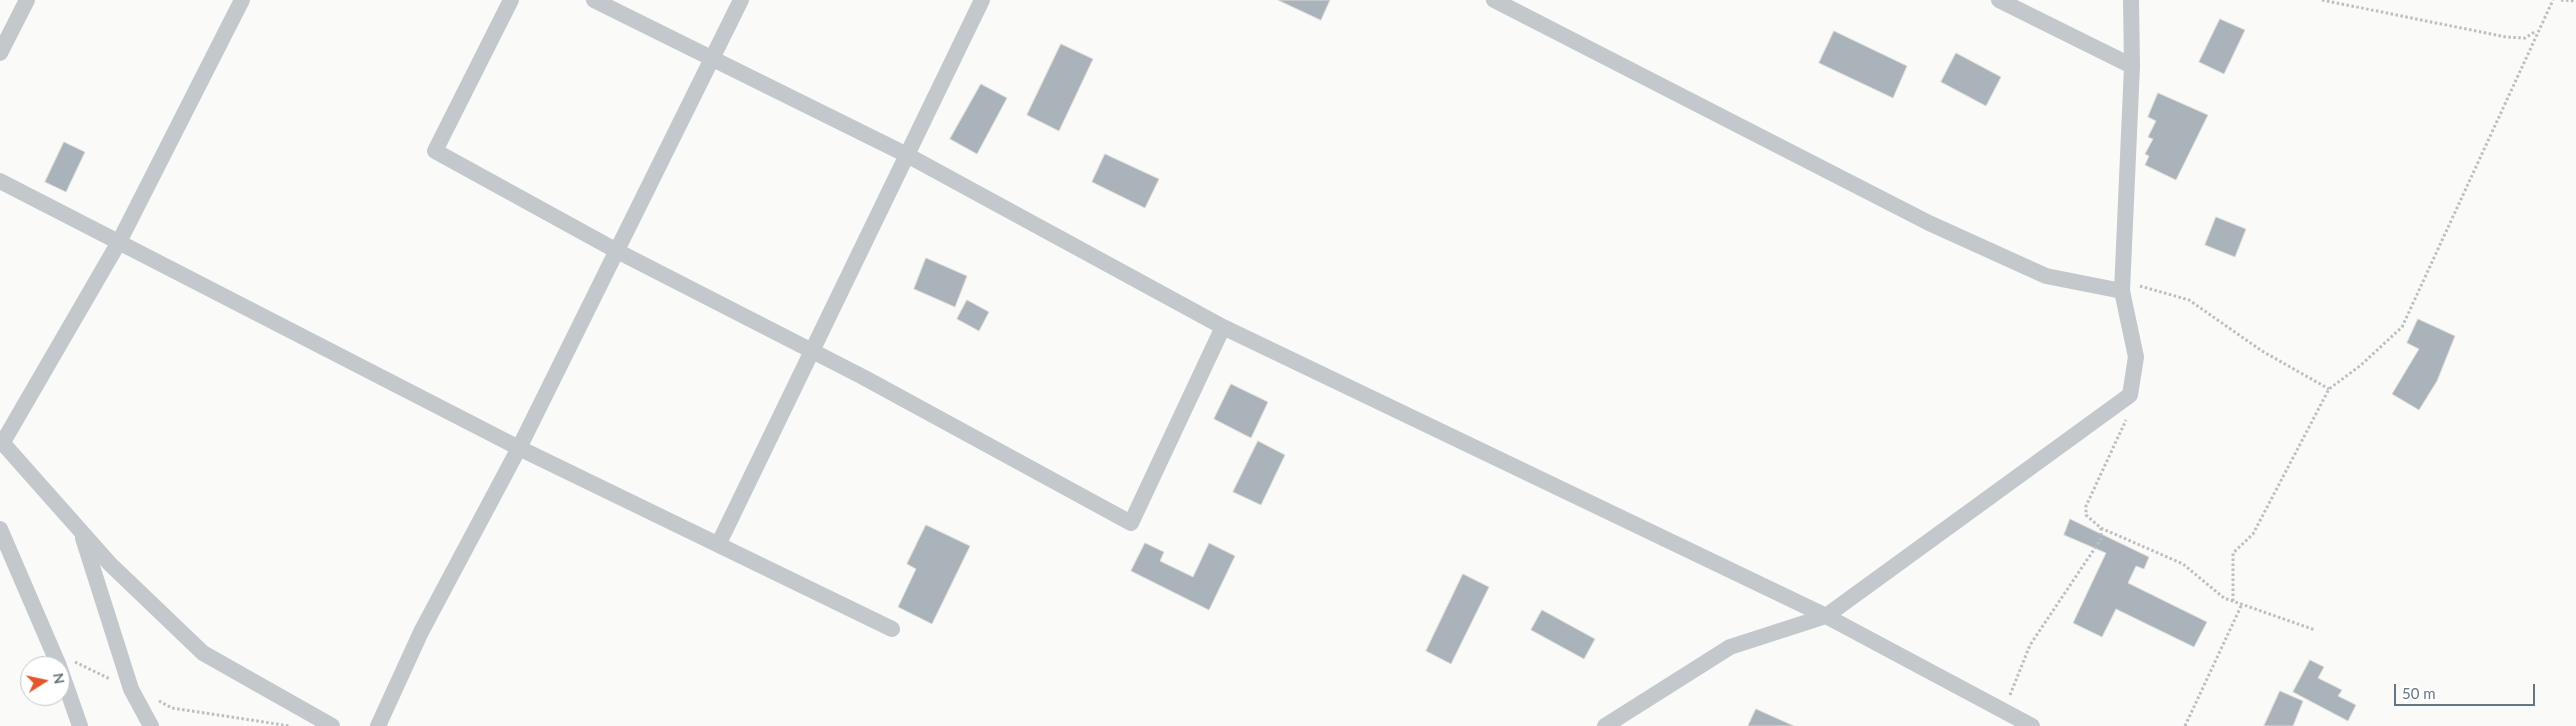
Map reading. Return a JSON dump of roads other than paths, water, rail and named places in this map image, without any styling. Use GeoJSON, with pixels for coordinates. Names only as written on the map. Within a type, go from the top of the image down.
{"type":"FeatureCollection","features":[{"type":"Feature","properties":{"kind":"street"},"geometry":{"type":"LineString","coordinates":[[0,53],[27,0]]}},
{"type":"Feature","properties":{"kind":"street"},"geometry":{"type":"LineString","coordinates":[[242,0],[119,242],[2,441],[110,564],[203,653],[332,726]]}},
{"type":"Feature","properties":{"kind":"street"},"geometry":{"type":"LineString","coordinates":[[511,0],[435,151],[617,251],[871,382],[1130,522],[1223,327]]}},
{"type":"Feature","properties":{"kind":"street"},"geometry":{"type":"LineString","coordinates":[[594,0],[713,57],[907,155],[1223,327],[1826,616],[2032,726]]}},
{"type":"Feature","properties":{"kind":"street"},"geometry":{"type":"LineString","coordinates":[[378,726],[422,632],[519,448],[741,0]]}},
{"type":"Feature","properties":{"kind":"street"},"geometry":{"type":"LineString","coordinates":[[719,543],[982,0]]}},
{"type":"Feature","properties":{"kind":"street"},"geometry":{"type":"LineString","coordinates":[[1494,0],[1928,223],[2046,276],[2122,286]]}},
{"type":"Feature","properties":{"kind":"street"},"geometry":{"type":"LineString","coordinates":[[1999,0],[2132,66]]}},
{"type":"Feature","properties":{"kind":"street"},"geometry":{"type":"LineString","coordinates":[[1605,726],[1730,647],[1826,616],[2130,395],[2136,357],[2122,286],[2132,66],[2131,0]]}},
{"type":"Feature","properties":{"kind":"street"},"geometry":{"type":"LineString","coordinates":[[0,181],[519,448],[719,543],[892,629]]}},
{"type":"Feature","properties":{"kind":"street"},"geometry":{"type":"LineString","coordinates":[[0,529],[54,656]]}},
{"type":"Feature","properties":{"kind":"street"},"geometry":{"type":"LineString","coordinates":[[81,531],[131,689],[150,726]]}},
{"type":"Feature","properties":{"kind":"street"},"geometry":{"type":"LineString","coordinates":[[70,698],[80,726]]}}]}
